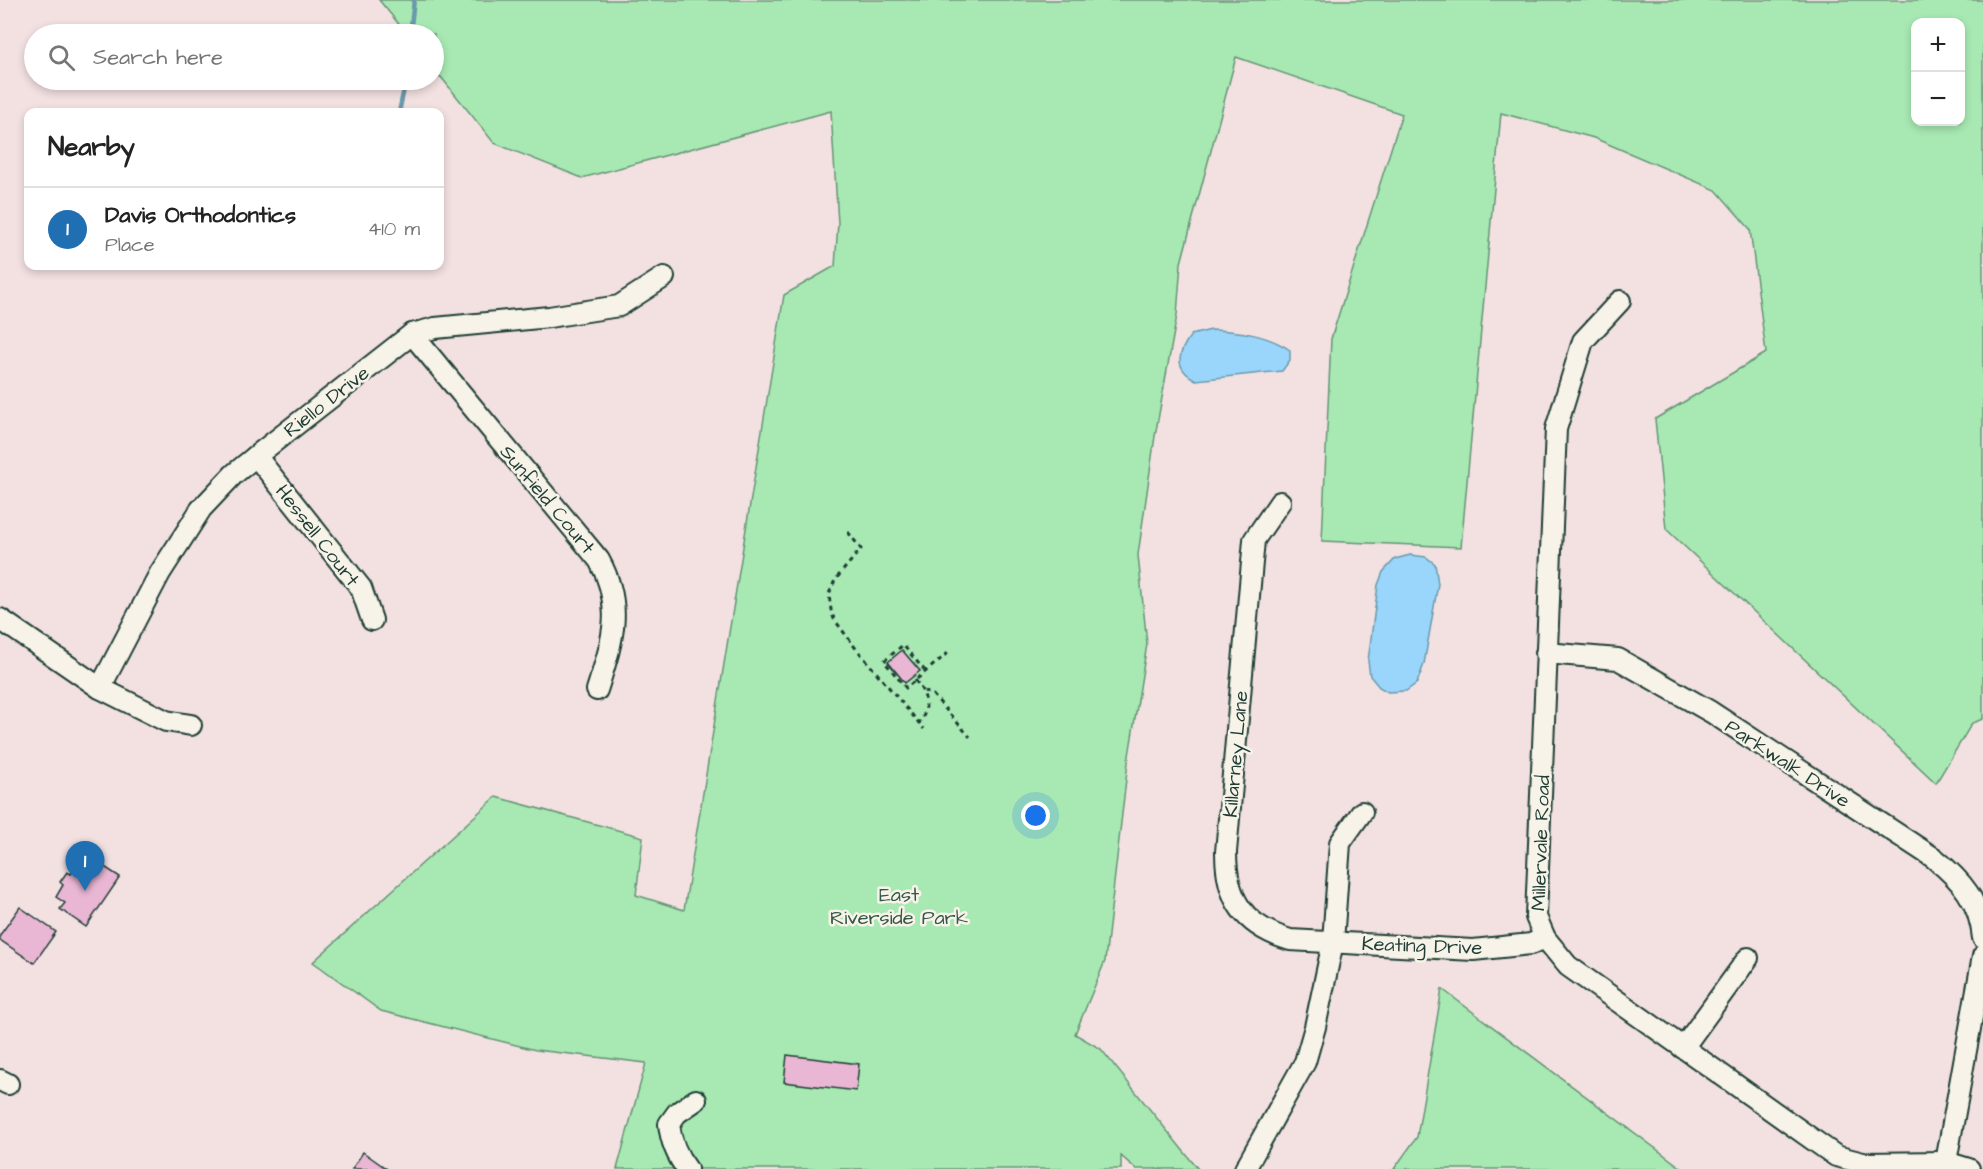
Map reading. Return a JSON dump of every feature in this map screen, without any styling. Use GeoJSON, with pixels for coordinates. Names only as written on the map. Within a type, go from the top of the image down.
{"type":"FeatureCollection","features":[{"type":"Feature","properties":{"kind":"street","name":"Riello Drive"},"geometry":{"type":"LineString","coordinates":[[100,688],[160,573],[201,509],[234,474],[412,334],[435,328],[549,317],[619,306],[664,277]]}},
{"type":"Feature","properties":{"kind":"street","name":"Millervale Road"},"geometry":{"type":"LineString","coordinates":[[1620,301],[1583,340],[1556,429],[1536,917],[1545,938],[1568,966],[1836,1156],[1863,1163],[1946,1162],[1970,1169]]}},
{"type":"Feature","properties":{"kind":"street","name":"Sunfield Court"},"geometry":{"type":"LineString","coordinates":[[412,334],[599,560],[609,578],[614,601],[613,630],[597,690]]}},
{"type":"Feature","properties":{"kind":"street","name":"Hessell Court"},"geometry":{"type":"LineString","coordinates":[[256,456],[361,588],[372,620]]}},
{"type":"Feature","properties":{"kind":"street","name":"Killarney Lane"},"geometry":{"type":"LineString","coordinates":[[1280,502],[1254,540],[1226,871],[1231,893],[1256,925],[1274,935],[1290,940],[1333,942]]}},
{"type":"Feature","properties":{"kind":"street"},"geometry":{"type":"LineString","coordinates":[[0,619],[100,688],[166,721],[190,725]]}},
{"type":"Feature","properties":{"kind":"street","name":"Parkwalk Drive"},"geometry":{"type":"LineString","coordinates":[[1546,653],[1618,659],[1711,712],[1866,813],[1934,858],[1958,877],[1975,904],[1983,938]]}},
{"type":"Feature","properties":{"kind":"street"},"geometry":{"type":"LineString","coordinates":[[1245,1169],[1305,1062],[1333,942],[1340,843],[1362,813]]}},
{"type":"Feature","properties":{"kind":"street","name":"Keating Drive"},"geometry":{"type":"LineString","coordinates":[[1333,942],[1473,950],[1531,944],[1545,938]]}},
{"type":"Feature","properties":{"kind":"street"},"geometry":{"type":"LineString","coordinates":[[1946,1162],[1983,956]]}},
{"type":"Feature","properties":{"kind":"street"},"geometry":{"type":"LineString","coordinates":[[1683,1048],[1748,958]]}},
{"type":"Feature","properties":{"kind":"street"},"geometry":{"type":"LineString","coordinates":[[687,1169],[676,1156],[669,1124],[677,1113],[696,1100]]}},
{"type":"Feature","properties":{"kind":"path"},"geometry":{"type":"LineString","coordinates":[[848,532],[861,549],[835,580],[829,594],[834,619],[924,729]]}},
{"type":"Feature","properties":{"kind":"path"},"geometry":{"type":"LineString","coordinates":[[925,671],[903,645],[884,661],[906,687],[948,653]]}},
{"type":"Feature","properties":{"kind":"path"},"geometry":{"type":"LineString","coordinates":[[915,680],[924,691],[926,698],[926,708],[918,723]]}},
{"type":"Feature","properties":{"kind":"path"},"geometry":{"type":"LineString","coordinates":[[924,691],[933,695],[970,737]]}},
{"type":"Feature","properties":{"kind":"green space","name":"East Riverside Park"},"geometry":{"type":"Polygon","coordinates":[[[379,0],[1983,0],[1983,719],[1972,723],[1936,783],[1666,529],[1655,419],[1766,353],[1750,229],[1716,190],[1594,138],[1501,113],[1461,547],[1322,541],[1331,339],[1402,114],[1236,57],[1181,263],[1177,315],[1155,436],[1138,555],[1147,644],[1128,762],[1105,961],[1075,1034],[1101,1049],[1198,1169],[1136,1169],[1121,1156],[1121,1169],[617,1169],[646,1063],[536,1050],[381,1011],[313,962],[496,797],[643,837],[636,895],[684,910],[784,295],[835,266],[838,223],[831,111],[582,178],[494,143],[444,81],[444,24],[399,24],[379,0]]]}},
{"type":"Feature","properties":{"kind":"green space"},"geometry":{"type":"Polygon","coordinates":[[[1442,989],[1683,1169],[1394,1169],[1417,1137],[1442,989]]]}},
{"type":"Feature","properties":{"kind":"water"},"geometry":{"type":"Polygon","coordinates":[[[1211,330],[1242,333],[1271,340],[1290,350],[1290,360],[1282,371],[1196,380],[1181,365],[1181,354],[1191,335],[1211,330]]]}},
{"type":"Feature","properties":{"kind":"water"},"geometry":{"type":"Polygon","coordinates":[[[1410,555],[1426,557],[1435,564],[1438,584],[1424,664],[1417,683],[1406,691],[1388,692],[1379,687],[1370,676],[1368,661],[1378,585],[1383,572],[1395,559],[1410,555]]]}},
{"type":"Feature","properties":{"kind":"building"},"geometry":{"type":"Polygon","coordinates":[[[902,650],[920,671],[905,683],[888,662],[902,650]]]}},
{"type":"Feature","properties":{"kind":"building"},"geometry":{"type":"Polygon","coordinates":[[[80,862],[91,870],[97,862],[120,877],[86,927],[60,909],[65,903],[56,897],[63,885],[60,882],[67,872],[71,874],[80,862]]]}},
{"type":"Feature","properties":{"kind":"building"},"geometry":{"type":"Polygon","coordinates":[[[20,907],[56,932],[34,963],[0,940],[0,935],[20,907]]]}},
{"type":"Feature","properties":{"kind":"building"},"geometry":{"type":"Polygon","coordinates":[[[787,1055],[859,1064],[856,1091],[784,1082],[787,1055]]]}},
{"type":"Feature","properties":{"kind":"building"},"geometry":{"type":"Polygon","coordinates":[[[363,1152],[387,1169],[352,1169],[363,1152]]]}},
{"type":"Feature","properties":{"kind":"waterway"},"geometry":{"type":"LineString","coordinates":[[411,24],[414,0]]}},
{"type":"Feature","properties":{"kind":"waterway"},"geometry":{"type":"LineString","coordinates":[[400,108],[404,90]]}},
{"type":"Feature","properties":{"kind":"place","name":"Davis Orthodontics"},"geometry":{"type":"Point","coordinates":[85,891]}}]}
